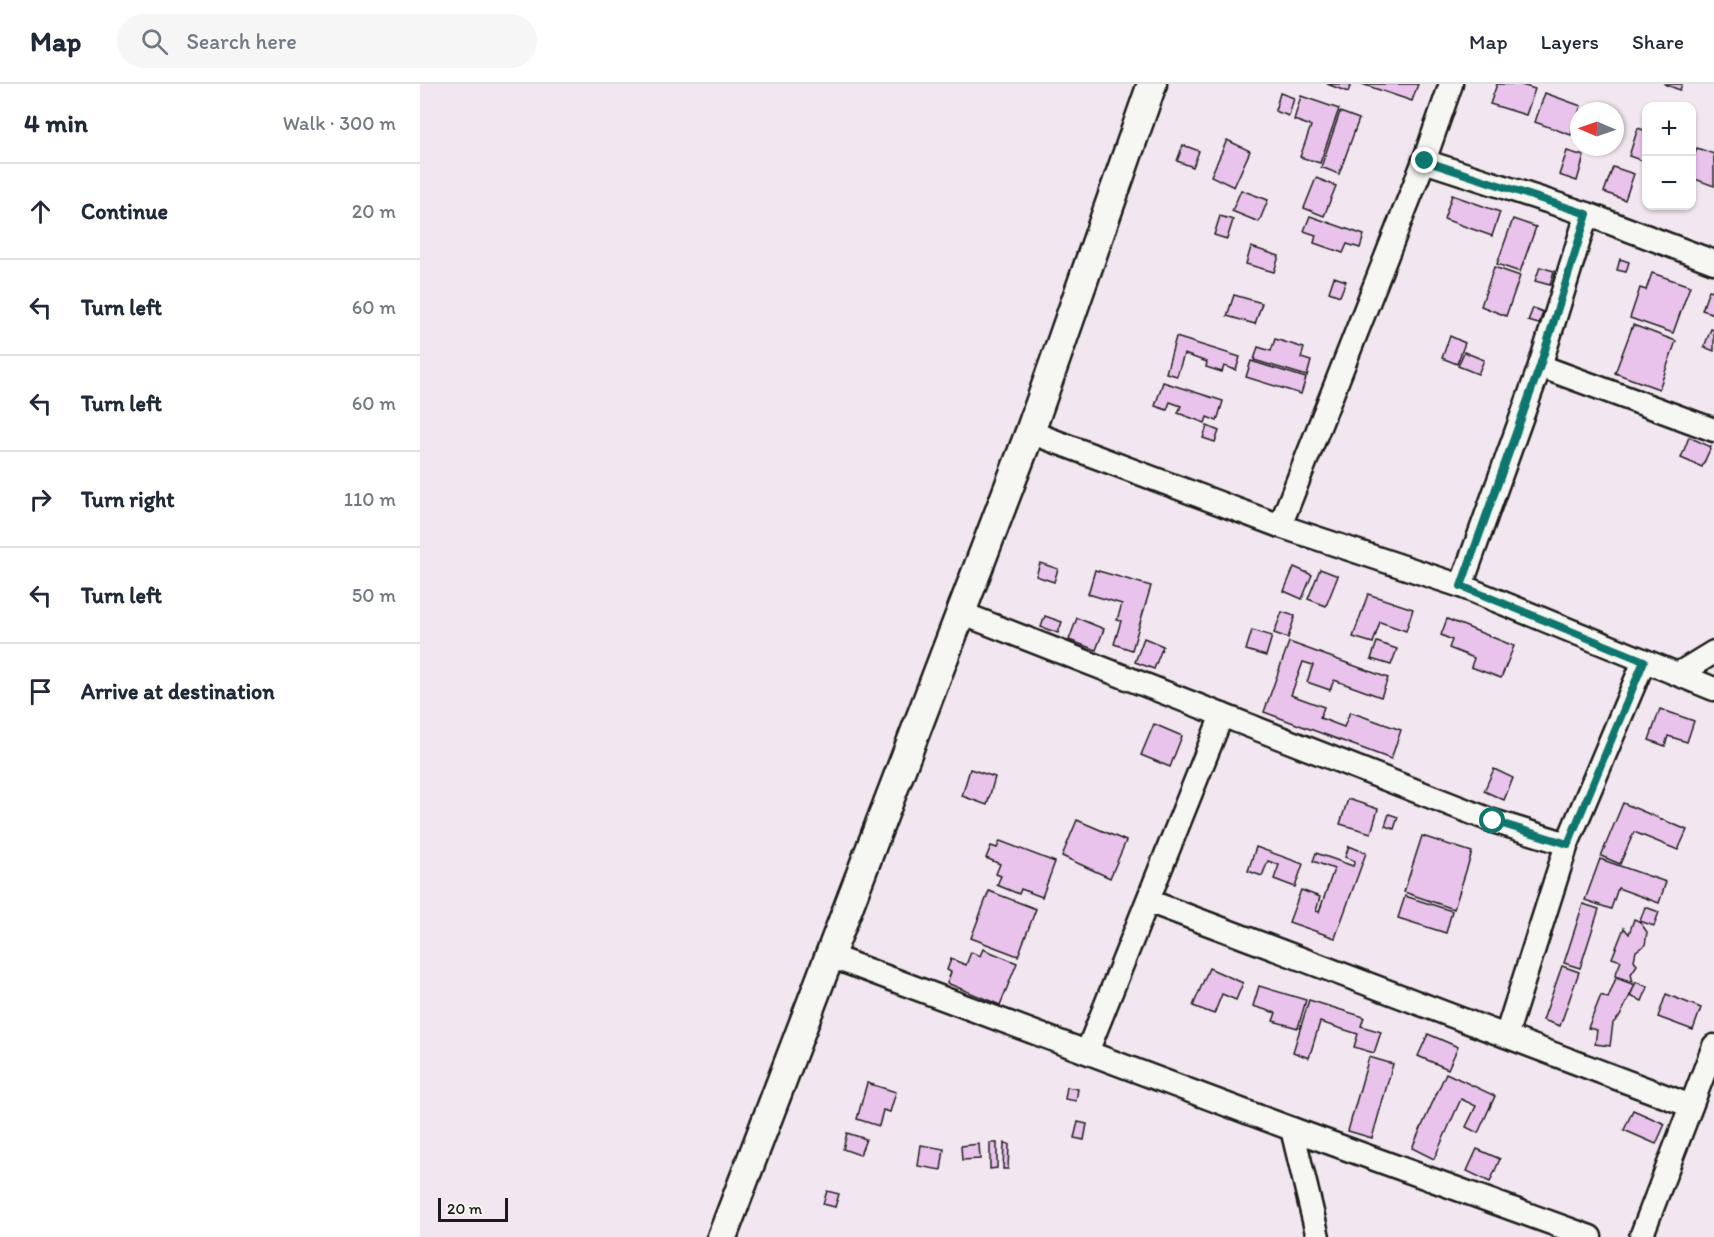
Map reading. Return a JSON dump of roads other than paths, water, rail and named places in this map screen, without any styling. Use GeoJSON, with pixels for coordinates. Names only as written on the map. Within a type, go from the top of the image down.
{"type":"FeatureCollection","features":[{"type":"Feature","properties":{"kind":"street"},"geometry":{"type":"LineString","coordinates":[[722,1237],[1030,432],[1152,84]]}},
{"type":"Feature","properties":{"kind":"street"},"geometry":{"type":"LineString","coordinates":[[1280,526],[1425,161],[1451,84]]}},
{"type":"Feature","properties":{"kind":"street"},"geometry":{"type":"LineString","coordinates":[[1425,161],[1587,214],[1714,262]]}},
{"type":"Feature","properties":{"kind":"street"},"geometry":{"type":"LineString","coordinates":[[1461,586],[1540,366],[1587,214]]}},
{"type":"Feature","properties":{"kind":"street"},"geometry":{"type":"LineString","coordinates":[[1540,366],[1714,430]]}},
{"type":"Feature","properties":{"kind":"street"},"geometry":{"type":"LineString","coordinates":[[1030,432],[1280,526],[1461,586],[1714,689]]}},
{"type":"Feature","properties":{"kind":"street"},"geometry":{"type":"LineString","coordinates":[[961,613],[1493,821],[1568,844]]}},
{"type":"Feature","properties":{"kind":"street"},"geometry":{"type":"LineString","coordinates":[[1677,674],[1714,652]]}},
{"type":"Feature","properties":{"kind":"street"},"geometry":{"type":"LineString","coordinates":[[1506,1036],[1568,844],[1644,661]]}},
{"type":"Feature","properties":{"kind":"street"},"geometry":{"type":"LineString","coordinates":[[1087,1052],[1222,715]]}},
{"type":"Feature","properties":{"kind":"street"},"geometry":{"type":"LineString","coordinates":[[1148,901],[1691,1106]]}},
{"type":"Feature","properties":{"kind":"street"},"geometry":{"type":"LineString","coordinates":[[830,956],[1292,1129],[1590,1237]]}},
{"type":"Feature","properties":{"kind":"street"},"geometry":{"type":"LineString","coordinates":[[1641,1237],[1714,1046]]}},
{"type":"Feature","properties":{"kind":"street"},"geometry":{"type":"LineString","coordinates":[[1292,1129],[1318,1237]]}}]}
